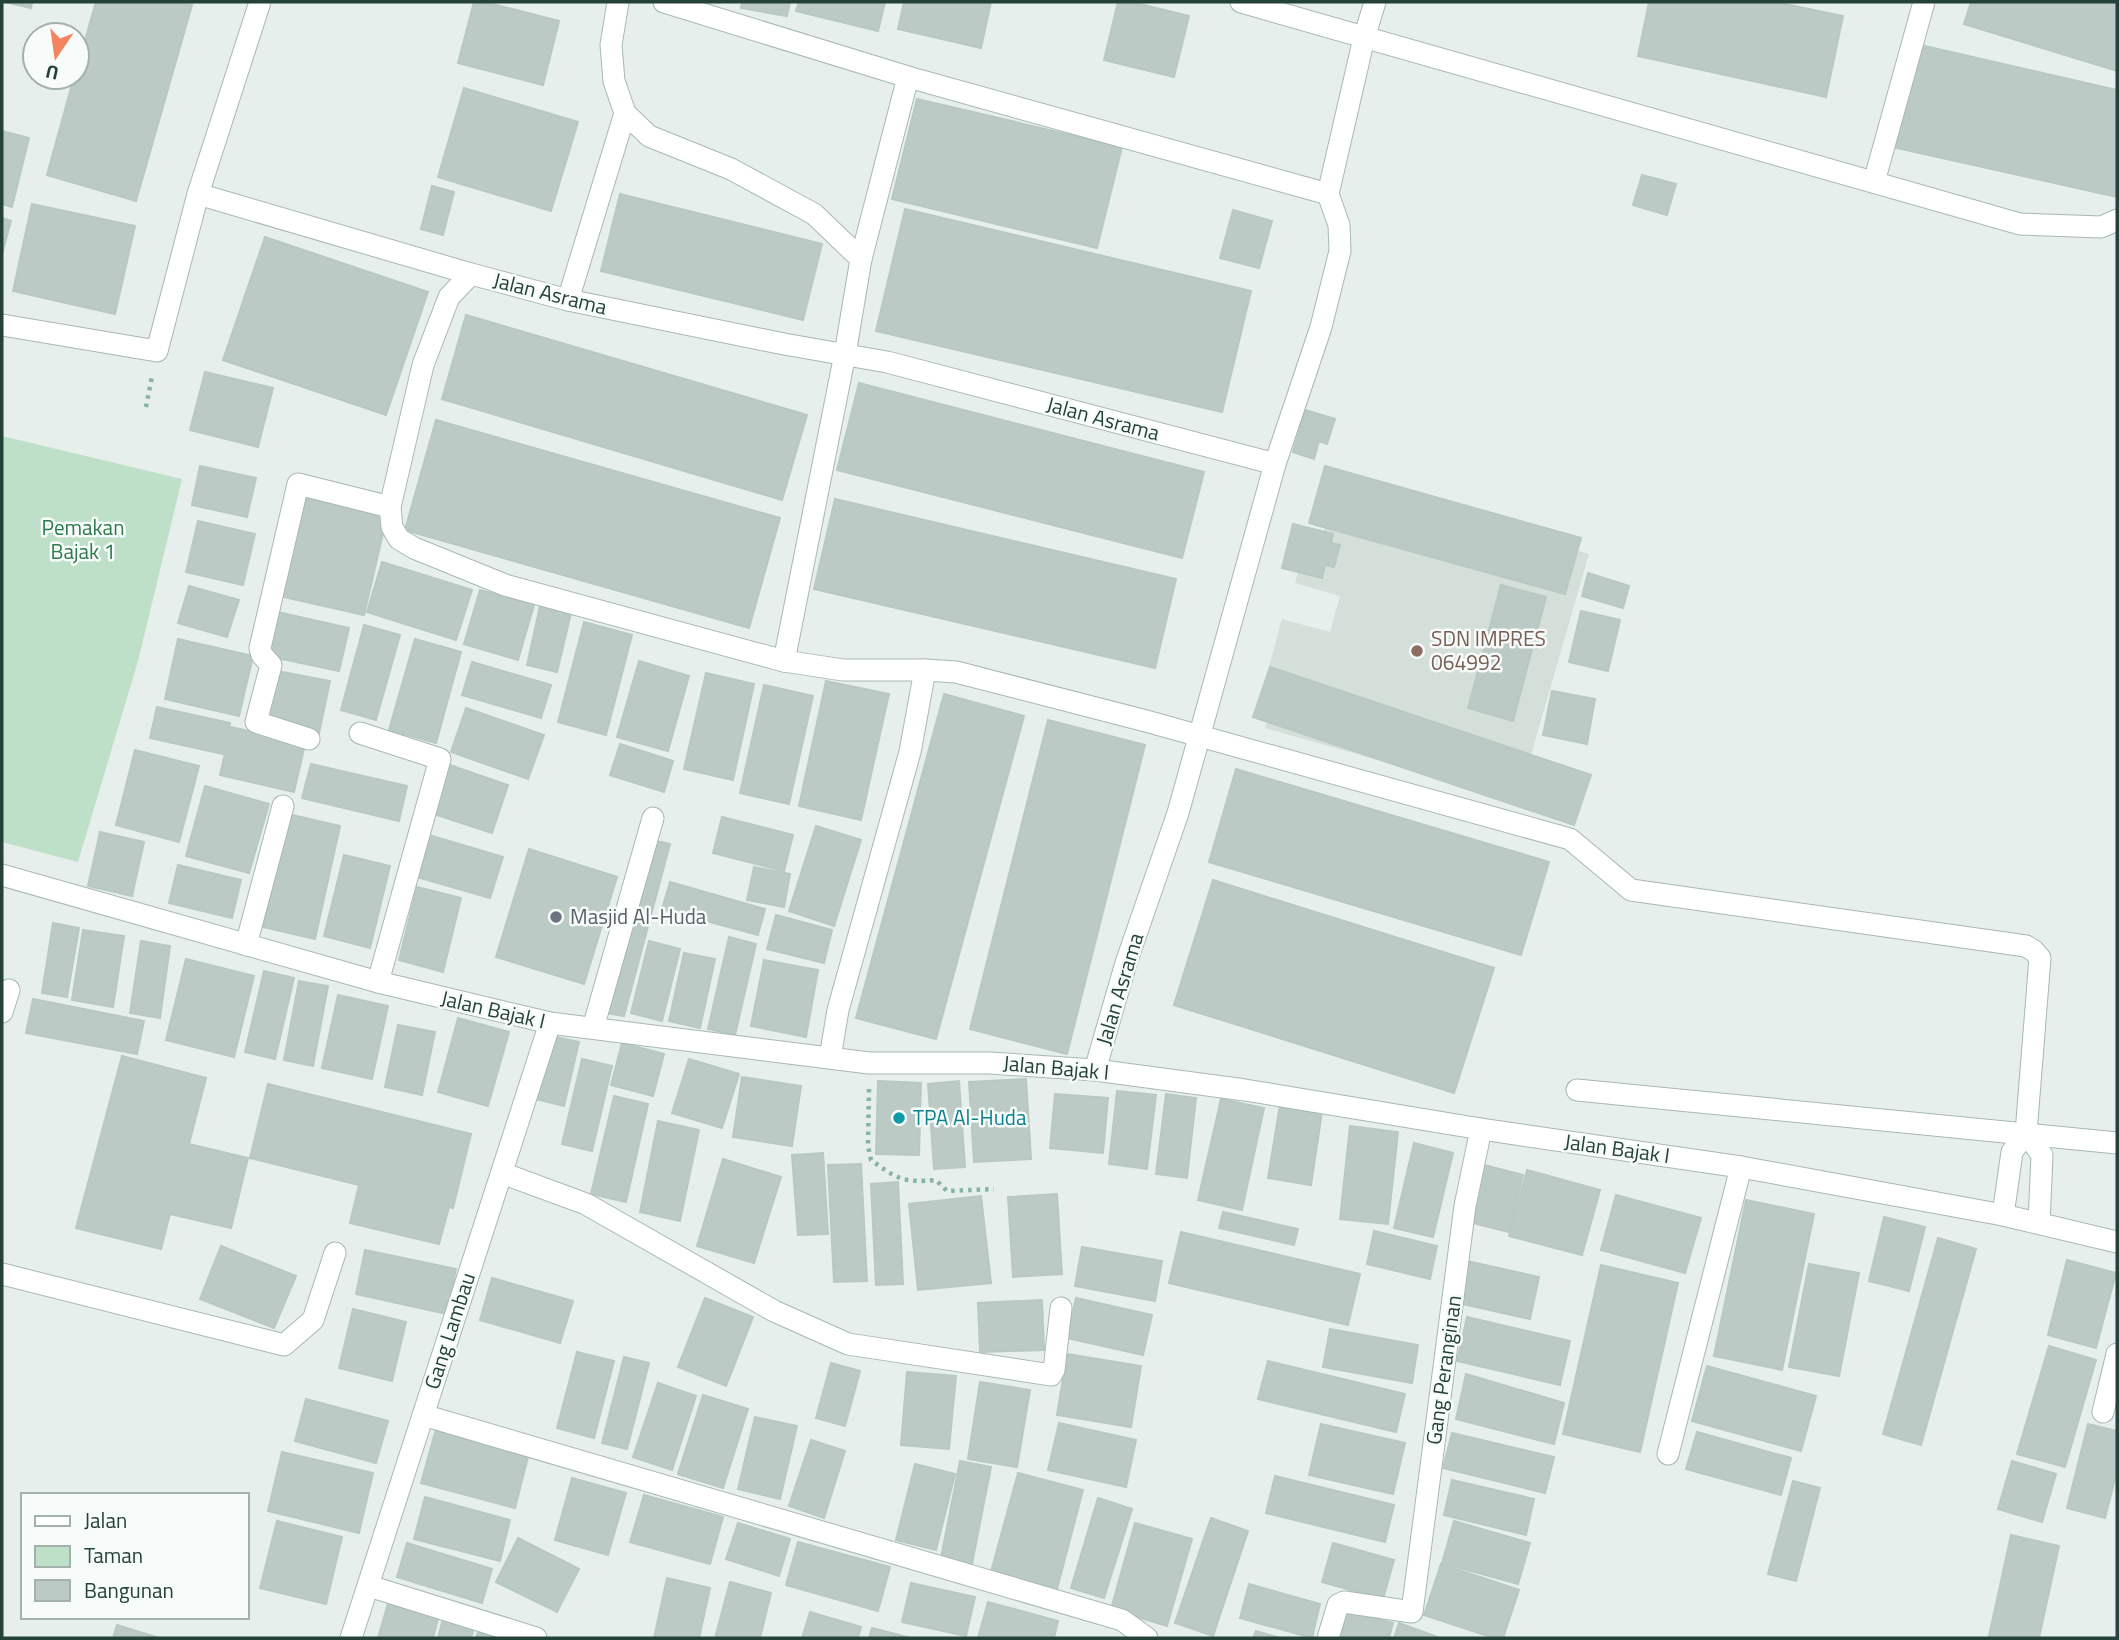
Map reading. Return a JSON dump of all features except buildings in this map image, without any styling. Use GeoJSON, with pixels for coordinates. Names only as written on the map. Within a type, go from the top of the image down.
{"type":"FeatureCollection","features":[{"type":"Feature","properties":{"kind":"street"},"geometry":{"type":"LineString","coordinates":[[2,325],[157,351],[198,194],[260,2]]}},
{"type":"Feature","properties":{"kind":"street"},"geometry":{"type":"LineString","coordinates":[[618,2],[611,45],[614,81],[625,113],[649,136],[731,169],[814,214],[861,259]]}},
{"type":"Feature","properties":{"kind":"street"},"geometry":{"type":"LineString","coordinates":[[664,2],[908,77],[1328,194],[1364,38],[1375,2]]}},
{"type":"Feature","properties":{"kind":"street"},"geometry":{"type":"LineString","coordinates":[[1241,2],[2020,224],[2101,227],[2117,219]]}},
{"type":"Feature","properties":{"kind":"street"},"geometry":{"type":"LineString","coordinates":[[1874,182],[1924,2]]}},
{"type":"Feature","properties":{"kind":"street"},"geometry":{"type":"LineString","coordinates":[[784,661],[845,354],[861,259],[908,77]]}},
{"type":"Feature","properties":{"kind":"street"},"geometry":{"type":"LineString","coordinates":[[568,300],[625,113]]}},
{"type":"Feature","properties":{"kind":"street"},"geometry":{"type":"LineString","coordinates":[[198,194],[471,274]]}},
{"type":"Feature","properties":{"kind":"street","name":"Jalan Asrama"},"geometry":{"type":"LineString","coordinates":[[1095,1070],[1126,963],[1178,813],[1275,464],[1321,327],[1340,251],[1339,225],[1328,194]]}},
{"type":"Feature","properties":{"kind":"street","name":"Jalan Asrama"},"geometry":{"type":"LineString","coordinates":[[390,507],[422,365],[449,297],[471,274],[568,300],[770,342],[887,362],[1275,464]]}},
{"type":"Feature","properties":{"kind":"street"},"geometry":{"type":"LineString","coordinates":[[309,739],[256,722],[271,665],[262,655],[260,648],[298,484],[390,507],[392,527],[399,538],[414,548],[505,585],[784,661],[843,670],[956,672],[1199,736],[1570,839],[1631,890],[2026,946],[2040,958],[2026,1133],[2012,1152],[2003,1215]]}},
{"type":"Feature","properties":{"kind":"street"},"geometry":{"type":"LineString","coordinates":[[830,1058],[838,1010],[910,752],[925,670]]}},
{"type":"Feature","properties":{"kind":"street"},"geometry":{"type":"LineString","coordinates":[[360,733],[440,759],[378,982]]}},
{"type":"Feature","properties":{"kind":"street"},"geometry":{"type":"LineString","coordinates":[[246,945],[283,806]]}},
{"type":"Feature","properties":{"kind":"street"},"geometry":{"type":"LineString","coordinates":[[593,1028],[653,818]]}},
{"type":"Feature","properties":{"kind":"street","name":"Jalan Bajak I"},"geometry":{"type":"LineString","coordinates":[[2,875],[378,982],[550,1023],[869,1063],[990,1063],[1095,1070],[1245,1090],[1481,1129],[1741,1167],[2003,1215],[2117,1242]]}},
{"type":"Feature","properties":{"kind":"street"},"geometry":{"type":"LineString","coordinates":[[2,1012],[9,990]]}},
{"type":"Feature","properties":{"kind":"street","name":"Gang Lambau"},"geometry":{"type":"LineString","coordinates":[[351,1638],[550,1023]]}},
{"type":"Feature","properties":{"kind":"street"},"geometry":{"type":"LineString","coordinates":[[1577,1090],[2117,1143]]}},
{"type":"Feature","properties":{"kind":"street","name":"Gang Peranginan"},"geometry":{"type":"LineString","coordinates":[[1328,1638],[1338,1605],[1344,1602],[1412,1612],[1465,1206],[1481,1129]]}},
{"type":"Feature","properties":{"kind":"street"},"geometry":{"type":"LineString","coordinates":[[2026,1133],[2042,1155],[2039,1223]]}},
{"type":"Feature","properties":{"kind":"street"},"geometry":{"type":"LineString","coordinates":[[1668,1454],[1741,1167]]}},
{"type":"Feature","properties":{"kind":"street"},"geometry":{"type":"LineString","coordinates":[[502,1173],[586,1204],[774,1311],[848,1344],[1051,1375],[1054,1370],[1061,1308]]}},
{"type":"Feature","properties":{"kind":"street"},"geometry":{"type":"LineString","coordinates":[[2,1274],[284,1345],[313,1320],[335,1253]]}},
{"type":"Feature","properties":{"kind":"street"},"geometry":{"type":"LineString","coordinates":[[2104,1412],[2117,1354]]}},
{"type":"Feature","properties":{"kind":"street"},"geometry":{"type":"LineString","coordinates":[[423,1415],[1122,1620],[1147,1638]]}},
{"type":"Feature","properties":{"kind":"street"},"geometry":{"type":"LineString","coordinates":[[369,1586],[536,1638]]}},
{"type":"Feature","properties":{"kind":"path"},"geometry":{"type":"LineString","coordinates":[[869,1063],[868,1146],[871,1160],[890,1174],[912,1182],[936,1180],[947,1191],[994,1189]]}},
{"type":"Feature","properties":{"kind":"shaded area","name":"SDN IMPRES 064992"},"geometry":{"type":"Polygon","coordinates":[[[1338,481],[1589,554],[1518,800],[1265,728],[1280,674],[1268,670],[1282,619],[1330,632],[1340,596],[1295,583],[1309,534],[1322,537],[1338,481]]]}},
{"type":"Feature","properties":{"kind":"green space","name":"Pemakan Bajak 1"},"geometry":{"type":"Polygon","coordinates":[[[2,436],[182,479],[138,661],[78,862],[2,842],[2,436]]]}},
{"type":"Feature","properties":{"kind":"place","name":"SDN IMPRES 064992"},"geometry":{"type":"Point","coordinates":[1417,651]}},
{"type":"Feature","properties":{"kind":"place","name":"Masjid Al-Huda"},"geometry":{"type":"Point","coordinates":[556,917]}},
{"type":"Feature","properties":{"kind":"place","name":"TPA Al-Huda"},"geometry":{"type":"Point","coordinates":[899,1118]}}]}
